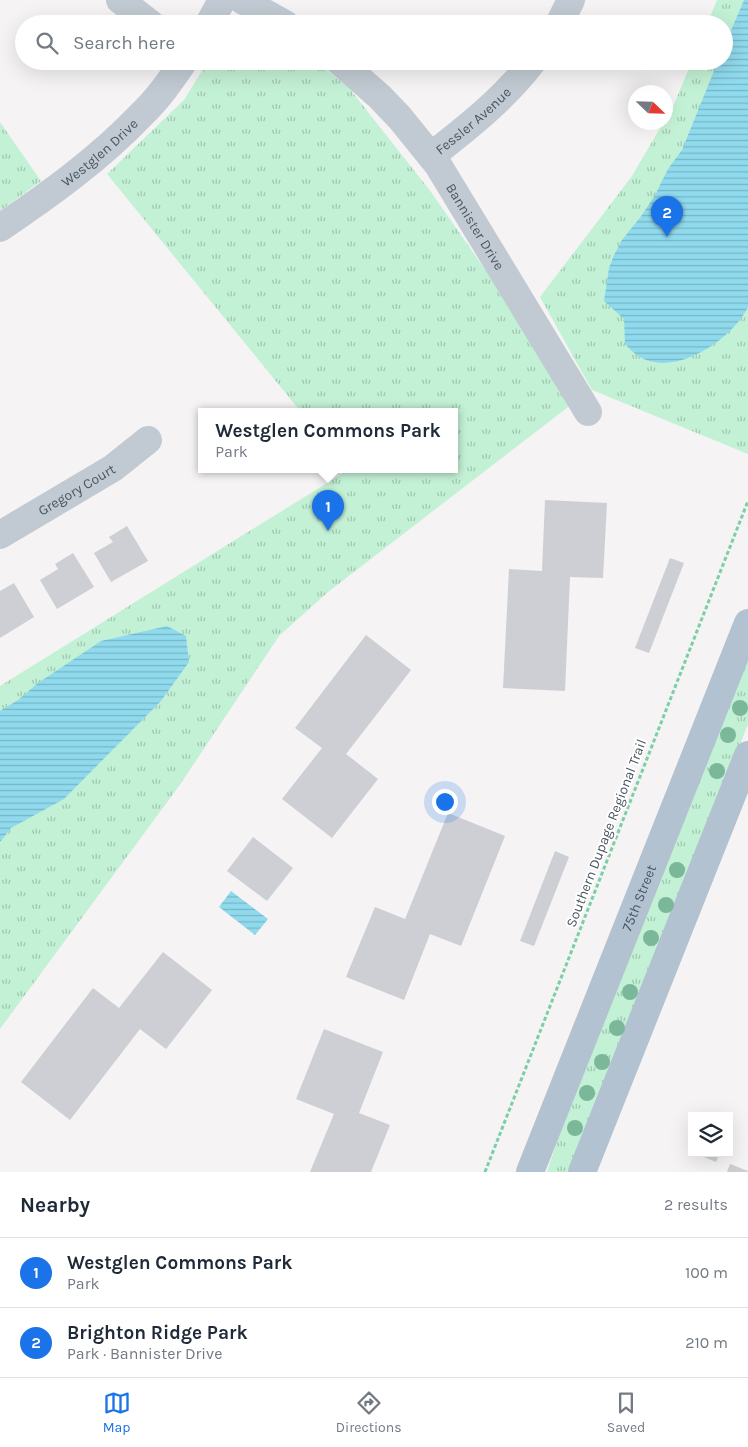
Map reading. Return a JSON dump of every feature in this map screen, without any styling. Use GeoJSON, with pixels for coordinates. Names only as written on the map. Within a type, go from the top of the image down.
{"type":"FeatureCollection","features":[{"type":"Feature","properties":{"kind":"main road","name":"75th Street"},"geometry":{"type":"LineString","coordinates":[[530,1172],[748,623]]}},
{"type":"Feature","properties":{"kind":"main road"},"geometry":{"type":"LineString","coordinates":[[582,1172],[748,755]]}},
{"type":"Feature","properties":{"kind":"street"},"geometry":{"type":"LineString","coordinates":[[120,0],[139,15]]}},
{"type":"Feature","properties":{"kind":"street"},"geometry":{"type":"LineString","coordinates":[[214,15],[222,0]]}},
{"type":"Feature","properties":{"kind":"street"},"geometry":{"type":"LineString","coordinates":[[242,0],[269,15]]}},
{"type":"Feature","properties":{"kind":"street"},"geometry":{"type":"LineString","coordinates":[[564,15],[571,0]]}},
{"type":"Feature","properties":{"kind":"street","name":"Westglen Drive"},"geometry":{"type":"LineString","coordinates":[[0,228],[57,189],[97,156],[141,116],[165,89],[178,70]]}},
{"type":"Feature","properties":{"kind":"street","name":"Bannister Drive"},"geometry":{"type":"LineString","coordinates":[[349,70],[400,118],[431,156],[467,210],[588,412]]}},
{"type":"Feature","properties":{"kind":"street","name":"Fessler Avenue"},"geometry":{"type":"LineString","coordinates":[[431,156],[481,117],[526,70]]}},
{"type":"Feature","properties":{"kind":"street","name":"Gregory Court"},"geometry":{"type":"LineString","coordinates":[[0,535],[113,468],[148,440]]}},
{"type":"Feature","properties":{"kind":"path","name":"Southern Dupage Regional Trail"},"geometry":{"type":"LineString","coordinates":[[485,1172],[748,501]]}},
{"type":"Feature","properties":{"kind":"green space"},"geometry":{"type":"Polygon","coordinates":[[[717,0],[748,0],[748,454],[592,390],[540,297],[632,176],[659,130],[673,130],[673,106],[688,70],[733,70],[733,15],[711,15],[717,0]]]}},
{"type":"Feature","properties":{"kind":"green space"},"geometry":{"type":"Polygon","coordinates":[[[202,70],[327,70],[349,88],[431,192],[516,314],[572,404],[328,592],[279,636],[179,786],[0,1029],[0,686],[343,473],[458,473],[458,408],[298,408],[107,174],[184,100],[202,70]]]}},
{"type":"Feature","properties":{"kind":"green space"},"geometry":{"type":"Polygon","coordinates":[[[0,122],[41,181],[0,211],[0,122]]]}},
{"type":"Feature","properties":{"kind":"green space"},"geometry":{"type":"Polygon","coordinates":[[[748,658],[748,724],[570,1172],[547,1172],[567,1111],[748,658]]]}},
{"type":"Feature","properties":{"kind":"water"},"geometry":{"type":"Polygon","coordinates":[[[744,0],[748,0],[748,307],[732,329],[721,339],[695,355],[667,363],[645,360],[625,344],[624,319],[604,301],[609,268],[622,240],[642,215],[668,169],[682,150],[714,70],[733,70],[733,26],[744,0]]]}},
{"type":"Feature","properties":{"kind":"water"},"geometry":{"type":"Polygon","coordinates":[[[167,626],[186,636],[189,662],[161,701],[64,799],[11,828],[0,842],[0,711],[101,641],[167,626]]]}},
{"type":"Feature","properties":{"kind":"water"},"geometry":{"type":"Polygon","coordinates":[[[231,891],[268,919],[255,935],[219,907],[231,891]]]}},
{"type":"Feature","properties":{"kind":"building"},"geometry":{"type":"Polygon","coordinates":[[[545,500],[607,503],[603,578],[570,577],[565,691],[503,688],[509,569],[542,571],[545,500]]]}},
{"type":"Feature","properties":{"kind":"building"},"geometry":{"type":"Polygon","coordinates":[[[127,526],[148,561],[111,582],[94,553],[113,542],[109,537],[127,526]]]}},
{"type":"Feature","properties":{"kind":"building"},"geometry":{"type":"Polygon","coordinates":[[[73,553],[94,587],[57,609],[40,580],[58,569],[55,564],[73,553]]]}},
{"type":"Feature","properties":{"kind":"building"},"geometry":{"type":"Polygon","coordinates":[[[670,558],[684,563],[649,653],[635,648],[670,558]]]}},
{"type":"Feature","properties":{"kind":"building"},"geometry":{"type":"Polygon","coordinates":[[[14,583],[34,617],[0,638],[0,591],[14,583]]]}},
{"type":"Feature","properties":{"kind":"building"},"geometry":{"type":"Polygon","coordinates":[[[366,635],[411,670],[346,754],[378,779],[332,838],[282,799],[322,748],[295,728],[366,635]]]}},
{"type":"Feature","properties":{"kind":"building"},"geometry":{"type":"Polygon","coordinates":[[[448,813],[505,836],[461,946],[430,934],[404,1000],[346,977],[375,907],[405,919],[448,813]]]}},
{"type":"Feature","properties":{"kind":"building"},"geometry":{"type":"Polygon","coordinates":[[[253,837],[293,868],[267,901],[227,871],[253,837]]]}},
{"type":"Feature","properties":{"kind":"building"},"geometry":{"type":"Polygon","coordinates":[[[555,851],[569,857],[534,946],[520,941],[555,851]]]}},
{"type":"Feature","properties":{"kind":"building"},"geometry":{"type":"Polygon","coordinates":[[[163,952],[212,990],[166,1049],[140,1029],[70,1120],[21,1082],[93,988],[119,1008],[163,952]]]}},
{"type":"Feature","properties":{"kind":"building"},"geometry":{"type":"Polygon","coordinates":[[[324,1029],[383,1052],[359,1113],[390,1125],[371,1172],[310,1172],[334,1114],[296,1099],[324,1029]]]}},
{"type":"Feature","properties":{"kind":"building"},"geometry":{"type":"Polygon","coordinates":[[[704,1157],[718,1157],[716,1162],[704,1157]]]}},
{"type":"Feature","properties":{"kind":"building"},"geometry":{"type":"Polygon","coordinates":[[[730,1164],[748,1171],[748,1172],[727,1172],[730,1164]]]}},
{"type":"Feature","properties":{"kind":"place","name":"Brighton Ridge Park"},"geometry":{"type":"Point","coordinates":[667,237]}},
{"type":"Feature","properties":{"kind":"place","name":"Westglen Commons Park"},"geometry":{"type":"Point","coordinates":[328,531]}}]}
